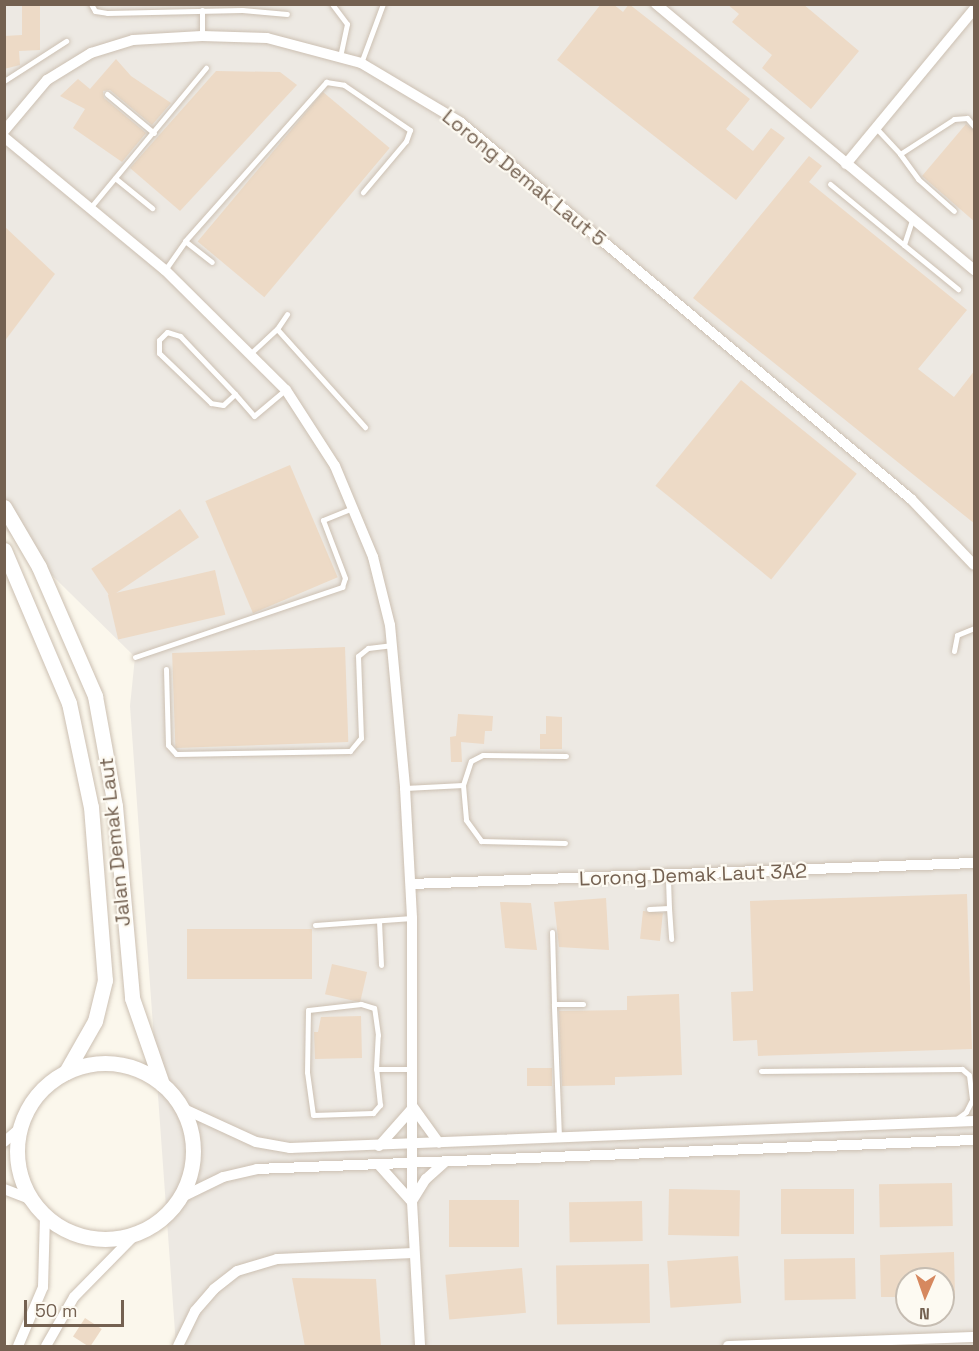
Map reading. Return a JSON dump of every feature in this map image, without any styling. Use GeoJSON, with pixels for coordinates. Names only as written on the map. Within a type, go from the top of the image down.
{"type":"FeatureCollection","features":[{"type":"Feature","properties":{"kind":"main road","name":"Jalan Demak Laut"},"geometry":{"type":"LineString","coordinates":[[4,507],[39,567],[95,696],[116,806],[132,998],[162,1084]]}},
{"type":"Feature","properties":{"kind":"main road","name":"Jalan Demak Laut"},"geometry":{"type":"LineString","coordinates":[[4,550],[69,703],[91,807],[105,980],[95,1021],[66,1072]]}},
{"type":"Feature","properties":{"kind":"main road"},"geometry":{"type":"LineString","coordinates":[[85,1065],[126,1065],[162,1084],[182,1108],[194,1154],[180,1198],[154,1225],[138,1233],[99,1239],[61,1228],[41,1213],[19,1172],[18,1130],[41,1090],[66,1072],[85,1065]]}},
{"type":"Feature","properties":{"kind":"street"},"geometry":{"type":"LineString","coordinates":[[656,4],[975,270]]}},
{"type":"Feature","properties":{"kind":"street"},"geometry":{"type":"LineString","coordinates":[[846,164],[975,9]]}},
{"type":"Feature","properties":{"kind":"street","name":"Lorong Demak Laut 5"},"geometry":{"type":"LineString","coordinates":[[4,131],[46,80],[91,53],[133,40],[202,36],[267,38],[361,63],[460,122],[911,499],[975,565]]}},
{"type":"Feature","properties":{"kind":"street"},"geometry":{"type":"LineString","coordinates":[[4,137],[165,270],[286,390],[335,466],[355,507],[374,557],[393,645],[411,884],[412,1202],[420,1347]]}},
{"type":"Feature","properties":{"kind":"street","name":"Lorong Demak Laut 3A2"},"geometry":{"type":"LineString","coordinates":[[411,884],[668,877],[975,862]]}},
{"type":"Feature","properties":{"kind":"street"},"geometry":{"type":"LineString","coordinates":[[413,1107],[439,1143]]}},
{"type":"Feature","properties":{"kind":"street"},"geometry":{"type":"LineString","coordinates":[[379,1146],[404,1122],[413,1107]]}},
{"type":"Feature","properties":{"kind":"street"},"geometry":{"type":"LineString","coordinates":[[182,1108],[239,1135],[272,1146],[379,1146],[975,1121]]}},
{"type":"Feature","properties":{"kind":"street"},"geometry":{"type":"LineString","coordinates":[[4,1142],[18,1130]]}},
{"type":"Feature","properties":{"kind":"street"},"geometry":{"type":"LineString","coordinates":[[180,1198],[223,1177],[257,1169],[975,1140]]}},
{"type":"Feature","properties":{"kind":"street"},"geometry":{"type":"LineString","coordinates":[[412,1202],[426,1179],[446,1161]]}},
{"type":"Feature","properties":{"kind":"street"},"geometry":{"type":"LineString","coordinates":[[378,1164],[412,1202]]}},
{"type":"Feature","properties":{"kind":"street"},"geometry":{"type":"LineString","coordinates":[[4,1190],[27,1198],[41,1213],[43,1287],[18,1347]]}},
{"type":"Feature","properties":{"kind":"street"},"geometry":{"type":"LineString","coordinates":[[46,1347],[74,1297],[138,1233]]}},
{"type":"Feature","properties":{"kind":"street"},"geometry":{"type":"LineString","coordinates":[[178,1347],[195,1311],[214,1288],[237,1271],[278,1259],[414,1253]]}},
{"type":"Feature","properties":{"kind":"street"},"geometry":{"type":"LineString","coordinates":[[728,1347],[975,1337]]}},
{"type":"Feature","properties":{"kind":"lane"},"geometry":{"type":"LineString","coordinates":[[91,4],[95,10],[107,12],[202,10],[287,14]]}},
{"type":"Feature","properties":{"kind":"lane"},"geometry":{"type":"LineString","coordinates":[[332,4],[347,24],[340,56]]}},
{"type":"Feature","properties":{"kind":"lane"},"geometry":{"type":"LineString","coordinates":[[361,63],[383,4]]}},
{"type":"Feature","properties":{"kind":"lane"},"geometry":{"type":"LineString","coordinates":[[202,10],[202,36]]}},
{"type":"Feature","properties":{"kind":"lane"},"geometry":{"type":"LineString","coordinates":[[4,81],[66,41]]}},
{"type":"Feature","properties":{"kind":"lane"},"geometry":{"type":"LineString","coordinates":[[90,208],[206,68]]}},
{"type":"Feature","properties":{"kind":"lane"},"geometry":{"type":"LineString","coordinates":[[165,270],[185,241],[326,82],[344,85],[410,130],[406,141],[363,192]]}},
{"type":"Feature","properties":{"kind":"lane"},"geometry":{"type":"LineString","coordinates":[[107,94],[154,133]]}},
{"type":"Feature","properties":{"kind":"lane"},"geometry":{"type":"LineString","coordinates":[[900,154],[954,119],[967,118],[975,126]]}},
{"type":"Feature","properties":{"kind":"lane"},"geometry":{"type":"LineString","coordinates":[[877,129],[900,154],[918,179],[954,212]]}},
{"type":"Feature","properties":{"kind":"lane"},"geometry":{"type":"LineString","coordinates":[[116,178],[152,208]]}},
{"type":"Feature","properties":{"kind":"lane"},"geometry":{"type":"LineString","coordinates":[[830,184],[958,289]]}},
{"type":"Feature","properties":{"kind":"lane"},"geometry":{"type":"LineString","coordinates":[[904,245],[912,218]]}},
{"type":"Feature","properties":{"kind":"lane"},"geometry":{"type":"LineString","coordinates":[[185,241],[212,262]]}},
{"type":"Feature","properties":{"kind":"lane"},"geometry":{"type":"LineString","coordinates":[[251,353],[277,329],[288,314]]}},
{"type":"Feature","properties":{"kind":"lane"},"geometry":{"type":"LineString","coordinates":[[277,329],[365,427]]}},
{"type":"Feature","properties":{"kind":"lane"},"geometry":{"type":"LineString","coordinates":[[235,394],[223,405],[211,403],[159,353],[162,336],[174,332],[180,336],[235,394],[254,416],[286,390]]}},
{"type":"Feature","properties":{"kind":"lane"},"geometry":{"type":"LineString","coordinates":[[135,657],[342,587],[345,578],[323,520],[355,507]]}},
{"type":"Feature","properties":{"kind":"lane"},"geometry":{"type":"LineString","coordinates":[[954,651],[957,635],[975,628]]}},
{"type":"Feature","properties":{"kind":"lane"},"geometry":{"type":"LineString","coordinates":[[166,669],[168,745],[176,754],[350,751],[361,738],[358,656],[368,648],[393,645]]}},
{"type":"Feature","properties":{"kind":"lane"},"geometry":{"type":"LineString","coordinates":[[565,843],[481,841],[466,820],[463,785],[471,761],[483,755],[567,756]]}},
{"type":"Feature","properties":{"kind":"lane"},"geometry":{"type":"LineString","coordinates":[[405,788],[463,785]]}},
{"type":"Feature","properties":{"kind":"lane"},"geometry":{"type":"LineString","coordinates":[[668,877],[672,939]]}},
{"type":"Feature","properties":{"kind":"lane"},"geometry":{"type":"LineString","coordinates":[[649,909],[669,908]]}},
{"type":"Feature","properties":{"kind":"lane"},"geometry":{"type":"LineString","coordinates":[[315,925],[412,918]]}},
{"type":"Feature","properties":{"kind":"lane"},"geometry":{"type":"LineString","coordinates":[[379,921],[381,964]]}},
{"type":"Feature","properties":{"kind":"lane"},"geometry":{"type":"LineString","coordinates":[[552,932],[559,1137]]}},
{"type":"Feature","properties":{"kind":"lane"},"geometry":{"type":"LineString","coordinates":[[361,1004],[374,1008],[378,1035],[376,1069],[377,1111],[337,1116],[311,1113],[308,1010],[361,1004]]}},
{"type":"Feature","properties":{"kind":"lane"},"geometry":{"type":"LineString","coordinates":[[554,1004],[583,1004]]}},
{"type":"Feature","properties":{"kind":"lane"},"geometry":{"type":"LineString","coordinates":[[376,1069],[413,1069]]}},
{"type":"Feature","properties":{"kind":"lane"},"geometry":{"type":"LineString","coordinates":[[761,1071],[962,1069],[969,1075],[972,1100],[966,1112],[952,1122]]}},
{"type":"Feature","properties":{"kind":"shaded area"},"geometry":{"type":"Polygon","coordinates":[[[4,5],[974,5],[974,1346],[176,1346],[130,706],[135,657],[5,529],[4,5]]]}},
{"type":"Feature","properties":{"kind":"building"},"geometry":{"type":"Polygon","coordinates":[[[22,4],[40,4],[40,50],[19,51],[20,65],[4,69],[4,36],[22,35],[22,4]]]}},
{"type":"Feature","properties":{"kind":"building"},"geometry":{"type":"Polygon","coordinates":[[[601,4],[613,4],[623,12],[629,4],[750,99],[726,129],[753,151],[771,128],[785,138],[736,200],[557,60],[601,4]]]}},
{"type":"Feature","properties":{"kind":"building"},"geometry":{"type":"Polygon","coordinates":[[[727,4],[803,4],[859,51],[811,109],[762,68],[772,55],[732,22],[739,14],[727,4]]]}},
{"type":"Feature","properties":{"kind":"building"},"geometry":{"type":"Polygon","coordinates":[[[116,59],[131,76],[171,103],[152,125],[110,90],[103,91],[104,98],[146,133],[122,162],[73,128],[85,109],[60,96],[78,79],[90,89],[116,59]]]}},
{"type":"Feature","properties":{"kind":"building"},"geometry":{"type":"Polygon","coordinates":[[[216,71],[280,72],[297,85],[180,211],[130,168],[216,71]]]}},
{"type":"Feature","properties":{"kind":"building"},"geometry":{"type":"Polygon","coordinates":[[[323,92],[390,148],[264,297],[198,241],[323,92]]]}},
{"type":"Feature","properties":{"kind":"building"},"geometry":{"type":"Polygon","coordinates":[[[966,124],[975,131],[975,222],[922,176],[966,124]]]}},
{"type":"Feature","properties":{"kind":"building"},"geometry":{"type":"Polygon","coordinates":[[[809,156],[822,166],[809,182],[967,310],[918,369],[954,397],[975,370],[975,524],[693,298],[809,156]]]}},
{"type":"Feature","properties":{"kind":"building"},"geometry":{"type":"Polygon","coordinates":[[[4,226],[55,274],[4,342],[4,226]]]}},
{"type":"Feature","properties":{"kind":"building"},"geometry":{"type":"Polygon","coordinates":[[[741,380],[857,474],[771,579],[655,486],[741,380]]]}},
{"type":"Feature","properties":{"kind":"building"},"geometry":{"type":"Polygon","coordinates":[[[290,465],[338,577],[253,613],[205,501],[290,465]]]}},
{"type":"Feature","properties":{"kind":"building"},"geometry":{"type":"Polygon","coordinates":[[[180,509],[199,537],[110,597],[91,569],[180,509]]]}},
{"type":"Feature","properties":{"kind":"building"},"geometry":{"type":"Polygon","coordinates":[[[215,570],[225,615],[118,640],[108,595],[215,570]]]}},
{"type":"Feature","properties":{"kind":"building"},"geometry":{"type":"Polygon","coordinates":[[[345,647],[348,742],[175,748],[172,653],[345,647]]]}},
{"type":"Feature","properties":{"kind":"building"},"geometry":{"type":"Polygon","coordinates":[[[458,714],[493,716],[492,731],[485,731],[484,744],[461,742],[462,762],[451,762],[450,737],[456,736],[458,714]]]}},
{"type":"Feature","properties":{"kind":"building"},"geometry":{"type":"Polygon","coordinates":[[[546,716],[562,717],[562,749],[540,749],[540,734],[546,734],[546,716]]]}},
{"type":"Feature","properties":{"kind":"building"},"geometry":{"type":"Polygon","coordinates":[[[967,894],[972,1049],[758,1056],[757,1040],[733,1041],[731,992],[753,991],[750,901],[967,894]]]}},
{"type":"Feature","properties":{"kind":"building"},"geometry":{"type":"Polygon","coordinates":[[[606,898],[609,950],[559,947],[554,902],[606,898]]]}},
{"type":"Feature","properties":{"kind":"building"},"geometry":{"type":"Polygon","coordinates":[[[500,902],[531,903],[537,950],[505,948],[500,902]]]}},
{"type":"Feature","properties":{"kind":"building"},"geometry":{"type":"Polygon","coordinates":[[[643,911],[663,913],[660,941],[640,939],[643,911]]]}},
{"type":"Feature","properties":{"kind":"building"},"geometry":{"type":"Polygon","coordinates":[[[187,929],[312,929],[312,979],[187,979],[187,929]]]}},
{"type":"Feature","properties":{"kind":"building"},"geometry":{"type":"Polygon","coordinates":[[[332,964],[367,972],[360,1002],[325,994],[332,964]]]}},
{"type":"Feature","properties":{"kind":"building"},"geometry":{"type":"Polygon","coordinates":[[[679,994],[682,1075],[615,1077],[615,1085],[562,1086],[559,1011],[627,1010],[627,996],[679,994]]]}},
{"type":"Feature","properties":{"kind":"building"},"geometry":{"type":"Polygon","coordinates":[[[361,1016],[362,1058],[315,1059],[314,1032],[318,1032],[321,1017],[361,1016]]]}},
{"type":"Feature","properties":{"kind":"building"},"geometry":{"type":"Polygon","coordinates":[[[527,1068],[552,1068],[552,1086],[527,1086],[527,1068]]]}},
{"type":"Feature","properties":{"kind":"building"},"geometry":{"type":"Polygon","coordinates":[[[952,1183],[953,1226],[880,1227],[879,1184],[952,1183]]]}},
{"type":"Feature","properties":{"kind":"building"},"geometry":{"type":"Polygon","coordinates":[[[669,1189],[740,1190],[739,1236],[668,1235],[669,1189]]]}},
{"type":"Feature","properties":{"kind":"building"},"geometry":{"type":"Polygon","coordinates":[[[781,1189],[854,1189],[854,1234],[781,1234],[781,1189]]]}},
{"type":"Feature","properties":{"kind":"building"},"geometry":{"type":"Polygon","coordinates":[[[449,1200],[519,1200],[519,1247],[449,1247],[449,1200]]]}},
{"type":"Feature","properties":{"kind":"building"},"geometry":{"type":"Polygon","coordinates":[[[642,1201],[643,1241],[570,1242],[569,1202],[642,1201]]]}},
{"type":"Feature","properties":{"kind":"building"},"geometry":{"type":"Polygon","coordinates":[[[954,1252],[954,1267],[895,1267],[895,1297],[881,1297],[880,1255],[954,1252]]]}},
{"type":"Feature","properties":{"kind":"building"},"geometry":{"type":"Polygon","coordinates":[[[738,1256],[741,1303],[670,1308],[667,1261],[738,1256]]]}},
{"type":"Feature","properties":{"kind":"building"},"geometry":{"type":"Polygon","coordinates":[[[855,1258],[856,1299],[785,1300],[784,1259],[855,1258]]]}},
{"type":"Feature","properties":{"kind":"building"},"geometry":{"type":"Polygon","coordinates":[[[649,1264],[650,1323],[557,1325],[556,1266],[649,1264]]]}},
{"type":"Feature","properties":{"kind":"building"},"geometry":{"type":"Polygon","coordinates":[[[522,1268],[526,1313],[449,1320],[445,1275],[522,1268]]]}},
{"type":"Feature","properties":{"kind":"building"},"geometry":{"type":"Polygon","coordinates":[[[292,1278],[376,1279],[381,1347],[305,1347],[292,1278]]]}},
{"type":"Feature","properties":{"kind":"building"},"geometry":{"type":"Polygon","coordinates":[[[85,1318],[102,1329],[91,1346],[73,1336],[85,1318]]]}}]}
